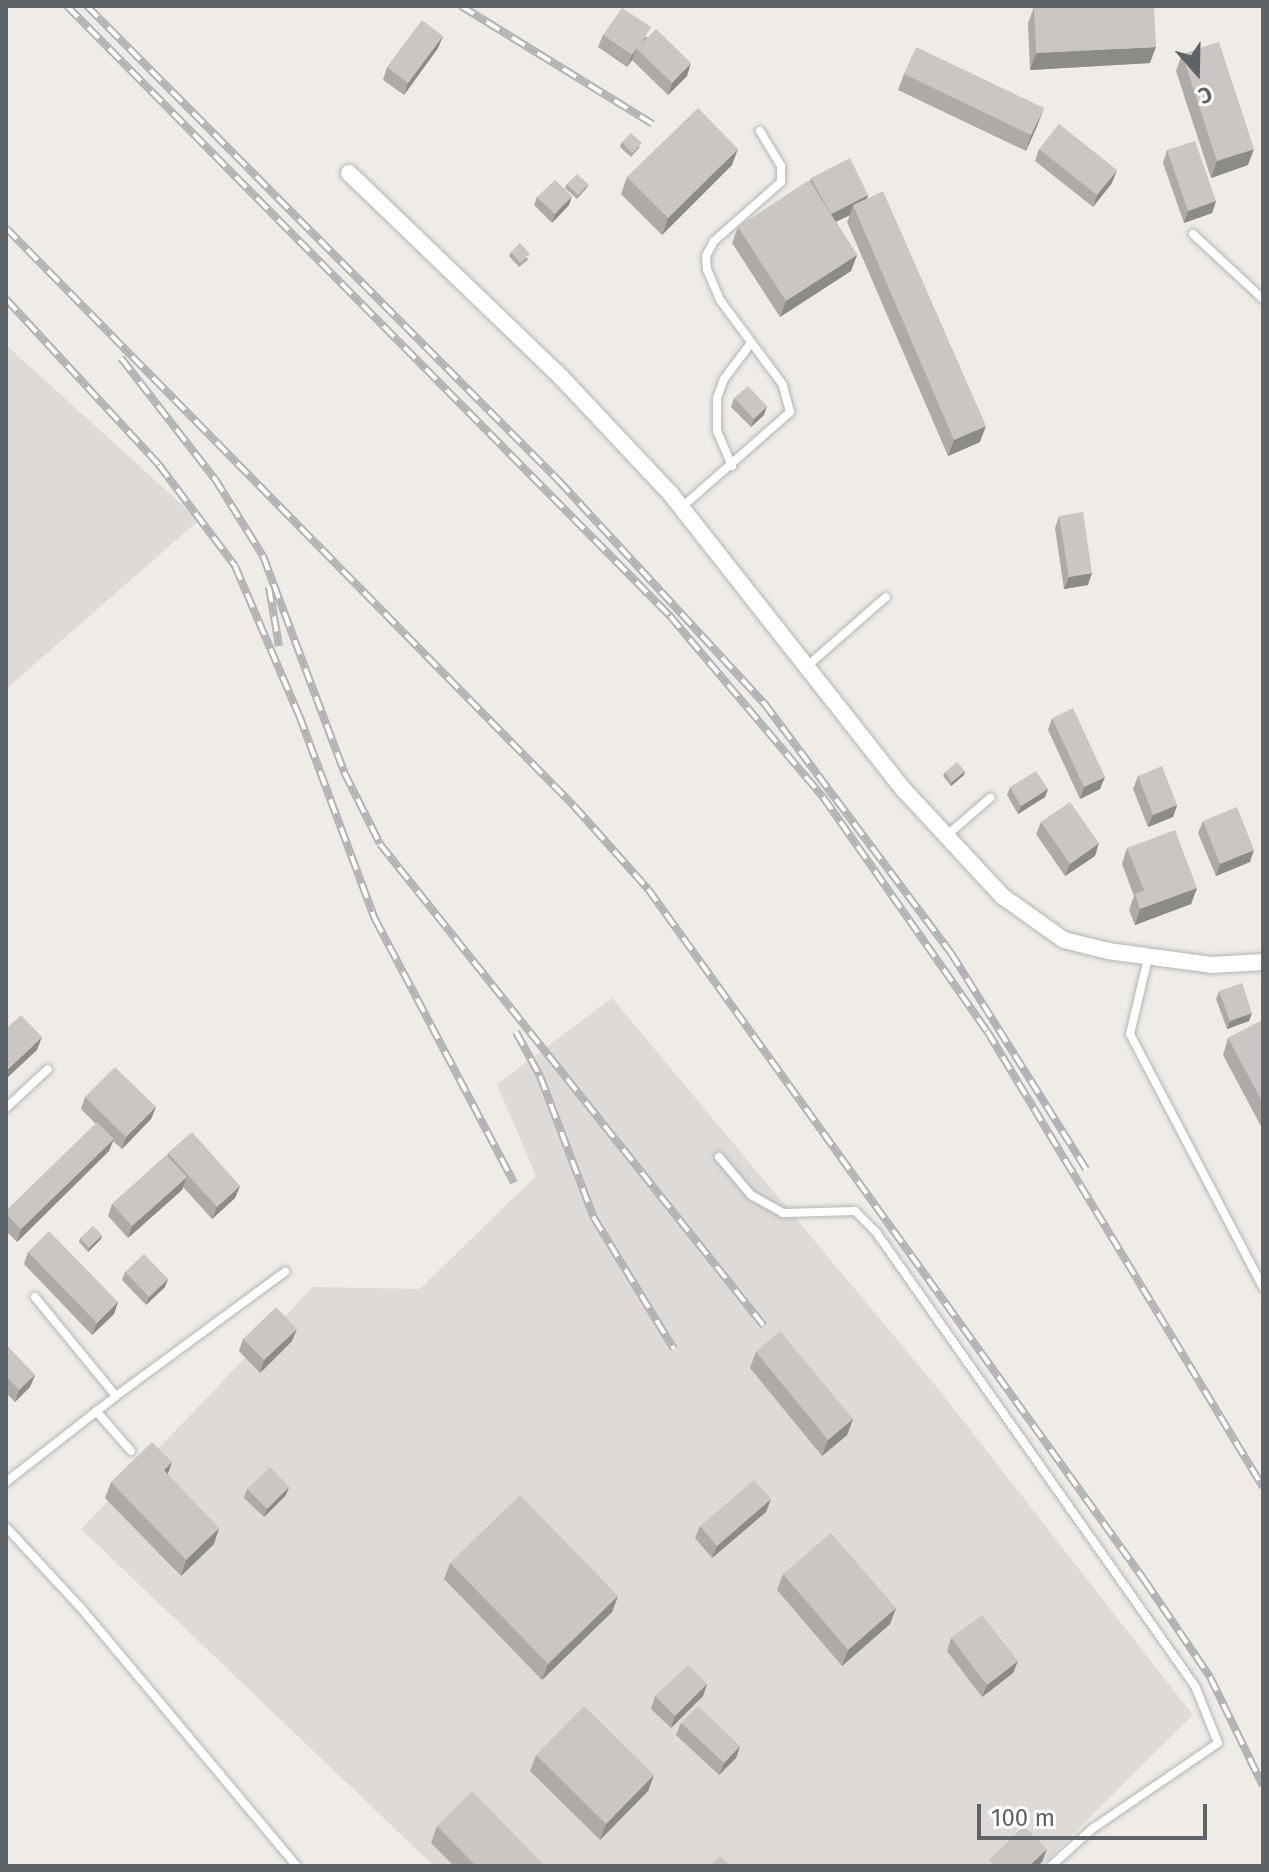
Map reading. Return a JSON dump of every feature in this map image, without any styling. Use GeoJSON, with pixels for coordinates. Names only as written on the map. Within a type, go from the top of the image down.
{"type":"FeatureCollection","features":[{"type":"Feature","properties":{"kind":"street"},"geometry":{"type":"LineString","coordinates":[[349,173],[561,377],[681,507],[806,668],[945,837],[1037,925],[1064,940],[1148,958],[1211,965],[1263,962]]}},
{"type":"Feature","properties":{"kind":"lane"},"geometry":{"type":"LineString","coordinates":[[681,507],[784,423],[792,405],[712,286],[706,256],[723,233],[781,182],[781,166],[760,131]]}},
{"type":"Feature","properties":{"kind":"lane"},"geometry":{"type":"LineString","coordinates":[[1193,234],[1263,299]]}},
{"type":"Feature","properties":{"kind":"lane"},"geometry":{"type":"LineString","coordinates":[[732,466],[717,431],[717,398],[724,379],[751,343]]}},
{"type":"Feature","properties":{"kind":"lane"},"geometry":{"type":"LineString","coordinates":[[806,668],[886,597]]}},
{"type":"Feature","properties":{"kind":"lane"},"geometry":{"type":"LineString","coordinates":[[945,837],[990,798]]}},
{"type":"Feature","properties":{"kind":"lane"},"geometry":{"type":"LineString","coordinates":[[1148,958],[1130,1034],[1263,1287]]}},
{"type":"Feature","properties":{"kind":"lane"},"geometry":{"type":"LineString","coordinates":[[6,1108],[48,1069]]}},
{"type":"Feature","properties":{"kind":"lane"},"geometry":{"type":"LineString","coordinates":[[719,1157],[751,1195],[783,1213],[855,1211],[876,1232],[1195,1686],[1218,1743],[1092,1829],[1051,1866]]}},
{"type":"Feature","properties":{"kind":"lane"},"geometry":{"type":"LineString","coordinates":[[6,1482],[96,1411],[285,1272]]}},
{"type":"Feature","properties":{"kind":"lane"},"geometry":{"type":"LineString","coordinates":[[35,1297],[116,1396]]}},
{"type":"Feature","properties":{"kind":"lane"},"geometry":{"type":"LineString","coordinates":[[96,1411],[131,1451]]}},
{"type":"Feature","properties":{"kind":"lane"},"geometry":{"type":"LineString","coordinates":[[6,1527],[81,1608],[297,1866]]}},
{"type":"Feature","properties":{"kind":"shaded area"},"geometry":{"type":"Polygon","coordinates":[[[6,345],[199,520],[6,689],[6,345]]]}},
{"type":"Feature","properties":{"kind":"shaded area"},"geometry":{"type":"Polygon","coordinates":[[[612,998],[940,1391],[1193,1715],[1041,1866],[434,1866],[81,1529],[313,1287],[420,1289],[536,1176],[497,1084],[612,998]]]}},
{"type":"Feature","properties":{"kind":"building"},"geometry":{"type":"Polygon","coordinates":[[[1154,6],[1156,47],[1036,53],[1034,7],[1154,6]]]}},
{"type":"Feature","properties":{"kind":"building"},"geometry":{"type":"Polygon","coordinates":[[[622,8],[651,27],[640,45],[656,29],[691,63],[672,83],[636,48],[632,55],[603,35],[622,8]]]}},
{"type":"Feature","properties":{"kind":"building"},"geometry":{"type":"Polygon","coordinates":[[[422,20],[443,36],[408,83],[387,67],[422,20]]]}},
{"type":"Feature","properties":{"kind":"building"},"geometry":{"type":"Polygon","coordinates":[[[1219,42],[1254,149],[1217,161],[1182,54],[1219,42]]]}},
{"type":"Feature","properties":{"kind":"building"},"geometry":{"type":"Polygon","coordinates":[[[916,47],[1044,108],[1031,135],[904,74],[916,47]]]}},
{"type":"Feature","properties":{"kind":"building"},"geometry":{"type":"Polygon","coordinates":[[[698,108],[738,149],[668,218],[627,177],[698,108]]]}},
{"type":"Feature","properties":{"kind":"building"},"geometry":{"type":"Polygon","coordinates":[[[1059,124],[1117,170],[1097,195],[1039,149],[1059,124]]]}},
{"type":"Feature","properties":{"kind":"building"},"geometry":{"type":"Polygon","coordinates":[[[631,133],[642,143],[632,153],[622,142],[631,133]]]}},
{"type":"Feature","properties":{"kind":"building"},"geometry":{"type":"Polygon","coordinates":[[[1195,141],[1216,201],[1188,211],[1167,150],[1195,141]]]}},
{"type":"Feature","properties":{"kind":"building"},"geometry":{"type":"Polygon","coordinates":[[[850,158],[868,195],[831,214],[811,178],[850,158]]]}},
{"type":"Feature","properties":{"kind":"building"},"geometry":{"type":"Polygon","coordinates":[[[577,174],[588,184],[578,195],[567,184],[577,174]]]}},
{"type":"Feature","properties":{"kind":"building"},"geometry":{"type":"Polygon","coordinates":[[[555,180],[572,196],[555,214],[537,197],[555,180]]]}},
{"type":"Feature","properties":{"kind":"building"},"geometry":{"type":"Polygon","coordinates":[[[809,180],[857,255],[786,301],[738,227],[809,180]]]}},
{"type":"Feature","properties":{"kind":"building"},"geometry":{"type":"Polygon","coordinates":[[[883,191],[986,426],[954,440],[853,205],[883,191]]]}},
{"type":"Feature","properties":{"kind":"building"},"geometry":{"type":"Polygon","coordinates":[[[520,243],[530,254],[520,263],[511,252],[520,243]]]}},
{"type":"Feature","properties":{"kind":"building"},"geometry":{"type":"Polygon","coordinates":[[[748,386],[767,406],[754,419],[734,398],[748,386]]]}},
{"type":"Feature","properties":{"kind":"building"},"geometry":{"type":"Polygon","coordinates":[[[1083,512],[1092,573],[1069,577],[1059,516],[1083,512]]]}},
{"type":"Feature","properties":{"kind":"building"},"geometry":{"type":"Polygon","coordinates":[[[1073,708],[1105,777],[1084,787],[1052,718],[1073,708]]]}},
{"type":"Feature","properties":{"kind":"building"},"geometry":{"type":"Polygon","coordinates":[[[957,762],[965,771],[952,782],[945,772],[957,762]]]}},
{"type":"Feature","properties":{"kind":"building"},"geometry":{"type":"Polygon","coordinates":[[[1162,766],[1177,805],[1153,815],[1138,776],[1162,766]]]}},
{"type":"Feature","properties":{"kind":"building"},"geometry":{"type":"Polygon","coordinates":[[[1036,771],[1048,789],[1021,806],[1010,787],[1036,771]]]}},
{"type":"Feature","properties":{"kind":"building"},"geometry":{"type":"Polygon","coordinates":[[[1070,802],[1099,843],[1070,864],[1041,822],[1070,802]]]}},
{"type":"Feature","properties":{"kind":"building"},"geometry":{"type":"Polygon","coordinates":[[[1237,807],[1254,850],[1220,864],[1203,821],[1237,807]]]}},
{"type":"Feature","properties":{"kind":"building"},"geometry":{"type":"Polygon","coordinates":[[[1175,830],[1197,888],[1140,909],[1135,894],[1144,890],[1127,848],[1175,830]]]}},
{"type":"Feature","properties":{"kind":"building"},"geometry":{"type":"Polygon","coordinates":[[[1242,983],[1252,1013],[1230,1021],[1219,991],[1242,983]]]}},
{"type":"Feature","properties":{"kind":"building"},"geometry":{"type":"Polygon","coordinates":[[[21,1015],[42,1037],[6,1071],[6,1029],[21,1015]]]}},
{"type":"Feature","properties":{"kind":"building"},"geometry":{"type":"Polygon","coordinates":[[[1263,1020],[1263,1103],[1228,1038],[1263,1020]]]}},
{"type":"Feature","properties":{"kind":"building"},"geometry":{"type":"Polygon","coordinates":[[[115,1067],[156,1107],[126,1137],[85,1097],[115,1067]]]}},
{"type":"Feature","properties":{"kind":"building"},"geometry":{"type":"Polygon","coordinates":[[[97,1122],[114,1139],[21,1229],[6,1211],[97,1122]]]}},
{"type":"Feature","properties":{"kind":"building"},"geometry":{"type":"Polygon","coordinates":[[[192,1132],[240,1186],[217,1207],[168,1153],[192,1132]]]}},
{"type":"Feature","properties":{"kind":"building"},"geometry":{"type":"Polygon","coordinates":[[[166,1155],[187,1177],[132,1226],[112,1204],[166,1155]]]}},
{"type":"Feature","properties":{"kind":"building"},"geometry":{"type":"Polygon","coordinates":[[[93,1226],[102,1235],[89,1248],[80,1238],[93,1226]]]}},
{"type":"Feature","properties":{"kind":"building"},"geometry":{"type":"Polygon","coordinates":[[[49,1231],[118,1302],[97,1323],[28,1252],[49,1231]]]}},
{"type":"Feature","properties":{"kind":"building"},"geometry":{"type":"Polygon","coordinates":[[[144,1254],[168,1279],[149,1297],[125,1272],[144,1254]]]}},
{"type":"Feature","properties":{"kind":"building"},"geometry":{"type":"Polygon","coordinates":[[[276,1307],[297,1329],[264,1360],[243,1339],[276,1307]]]}},
{"type":"Feature","properties":{"kind":"building"},"geometry":{"type":"Polygon","coordinates":[[[780,1331],[853,1419],[828,1440],[756,1352],[780,1331]]]}},
{"type":"Feature","properties":{"kind":"building"},"geometry":{"type":"Polygon","coordinates":[[[6,1345],[35,1375],[19,1390],[6,1376],[6,1345]]]}},
{"type":"Feature","properties":{"kind":"building"},"geometry":{"type":"Polygon","coordinates":[[[152,1442],[172,1462],[164,1470],[219,1528],[186,1560],[111,1482],[152,1442]]]}},
{"type":"Feature","properties":{"kind":"building"},"geometry":{"type":"Polygon","coordinates":[[[270,1467],[289,1487],[267,1509],[247,1489],[270,1467]]]}},
{"type":"Feature","properties":{"kind":"building"},"geometry":{"type":"Polygon","coordinates":[[[754,1480],[771,1499],[717,1546],[700,1526],[754,1480]]]}},
{"type":"Feature","properties":{"kind":"building"},"geometry":{"type":"Polygon","coordinates":[[[520,1495],[618,1596],[548,1664],[450,1563],[520,1495]]]}},
{"type":"Feature","properties":{"kind":"building"},"geometry":{"type":"Polygon","coordinates":[[[831,1533],[896,1608],[848,1650],[783,1574],[831,1533]]]}},
{"type":"Feature","properties":{"kind":"building"},"geometry":{"type":"Polygon","coordinates":[[[982,1615],[1018,1661],[987,1685],[951,1638],[982,1615]]]}},
{"type":"Feature","properties":{"kind":"building"},"geometry":{"type":"Polygon","coordinates":[[[688,1665],[707,1684],[675,1716],[655,1696],[688,1665]]]}},
{"type":"Feature","properties":{"kind":"building"},"geometry":{"type":"Polygon","coordinates":[[[584,1706],[654,1775],[606,1824],[536,1755],[584,1706]]]}},
{"type":"Feature","properties":{"kind":"building"},"geometry":{"type":"Polygon","coordinates":[[[698,1706],[740,1746],[724,1763],[681,1723],[698,1706]]]}},
{"type":"Feature","properties":{"kind":"building"},"geometry":{"type":"Polygon","coordinates":[[[472,1791],[545,1866],[476,1866],[437,1826],[472,1791]]]}},
{"type":"Feature","properties":{"kind":"building"},"geometry":{"type":"Polygon","coordinates":[[[1024,1826],[1047,1849],[1029,1866],[994,1866],[989,1860],[1024,1826]]]}},
{"type":"Feature","properties":{"kind":"building"},"geometry":{"type":"Polygon","coordinates":[[[720,1856],[731,1866],[710,1866],[720,1856]]]}},
{"type":"Feature","properties":{"kind":"railway"},"geometry":{"type":"LineString","coordinates":[[67,6],[670,616],[823,797],[987,1031],[1263,1487]]}},
{"type":"Feature","properties":{"kind":"railway"},"geometry":{"type":"LineString","coordinates":[[87,6],[559,481],[764,703],[951,953],[1086,1169]]}},
{"type":"Feature","properties":{"kind":"railway"},"geometry":{"type":"LineString","coordinates":[[461,6],[653,124]]}},
{"type":"Feature","properties":{"kind":"railway"},"geometry":{"type":"LineString","coordinates":[[6,228],[574,806],[648,889],[1145,1581],[1210,1677],[1263,1786]]}},
{"type":"Feature","properties":{"kind":"railway"},"geometry":{"type":"LineString","coordinates":[[6,299],[159,465],[235,566],[299,715],[375,919],[514,1183]]}},
{"type":"Feature","properties":{"kind":"railway"},"geometry":{"type":"LineString","coordinates":[[121,358],[215,479],[263,556],[344,772],[380,844],[764,1326]]}},
{"type":"Feature","properties":{"kind":"railway"},"geometry":{"type":"LineString","coordinates":[[269,587],[279,646]]}},
{"type":"Feature","properties":{"kind":"railway"},"geometry":{"type":"LineString","coordinates":[[516,1032],[540,1076],[594,1218],[674,1349]]}}]}
